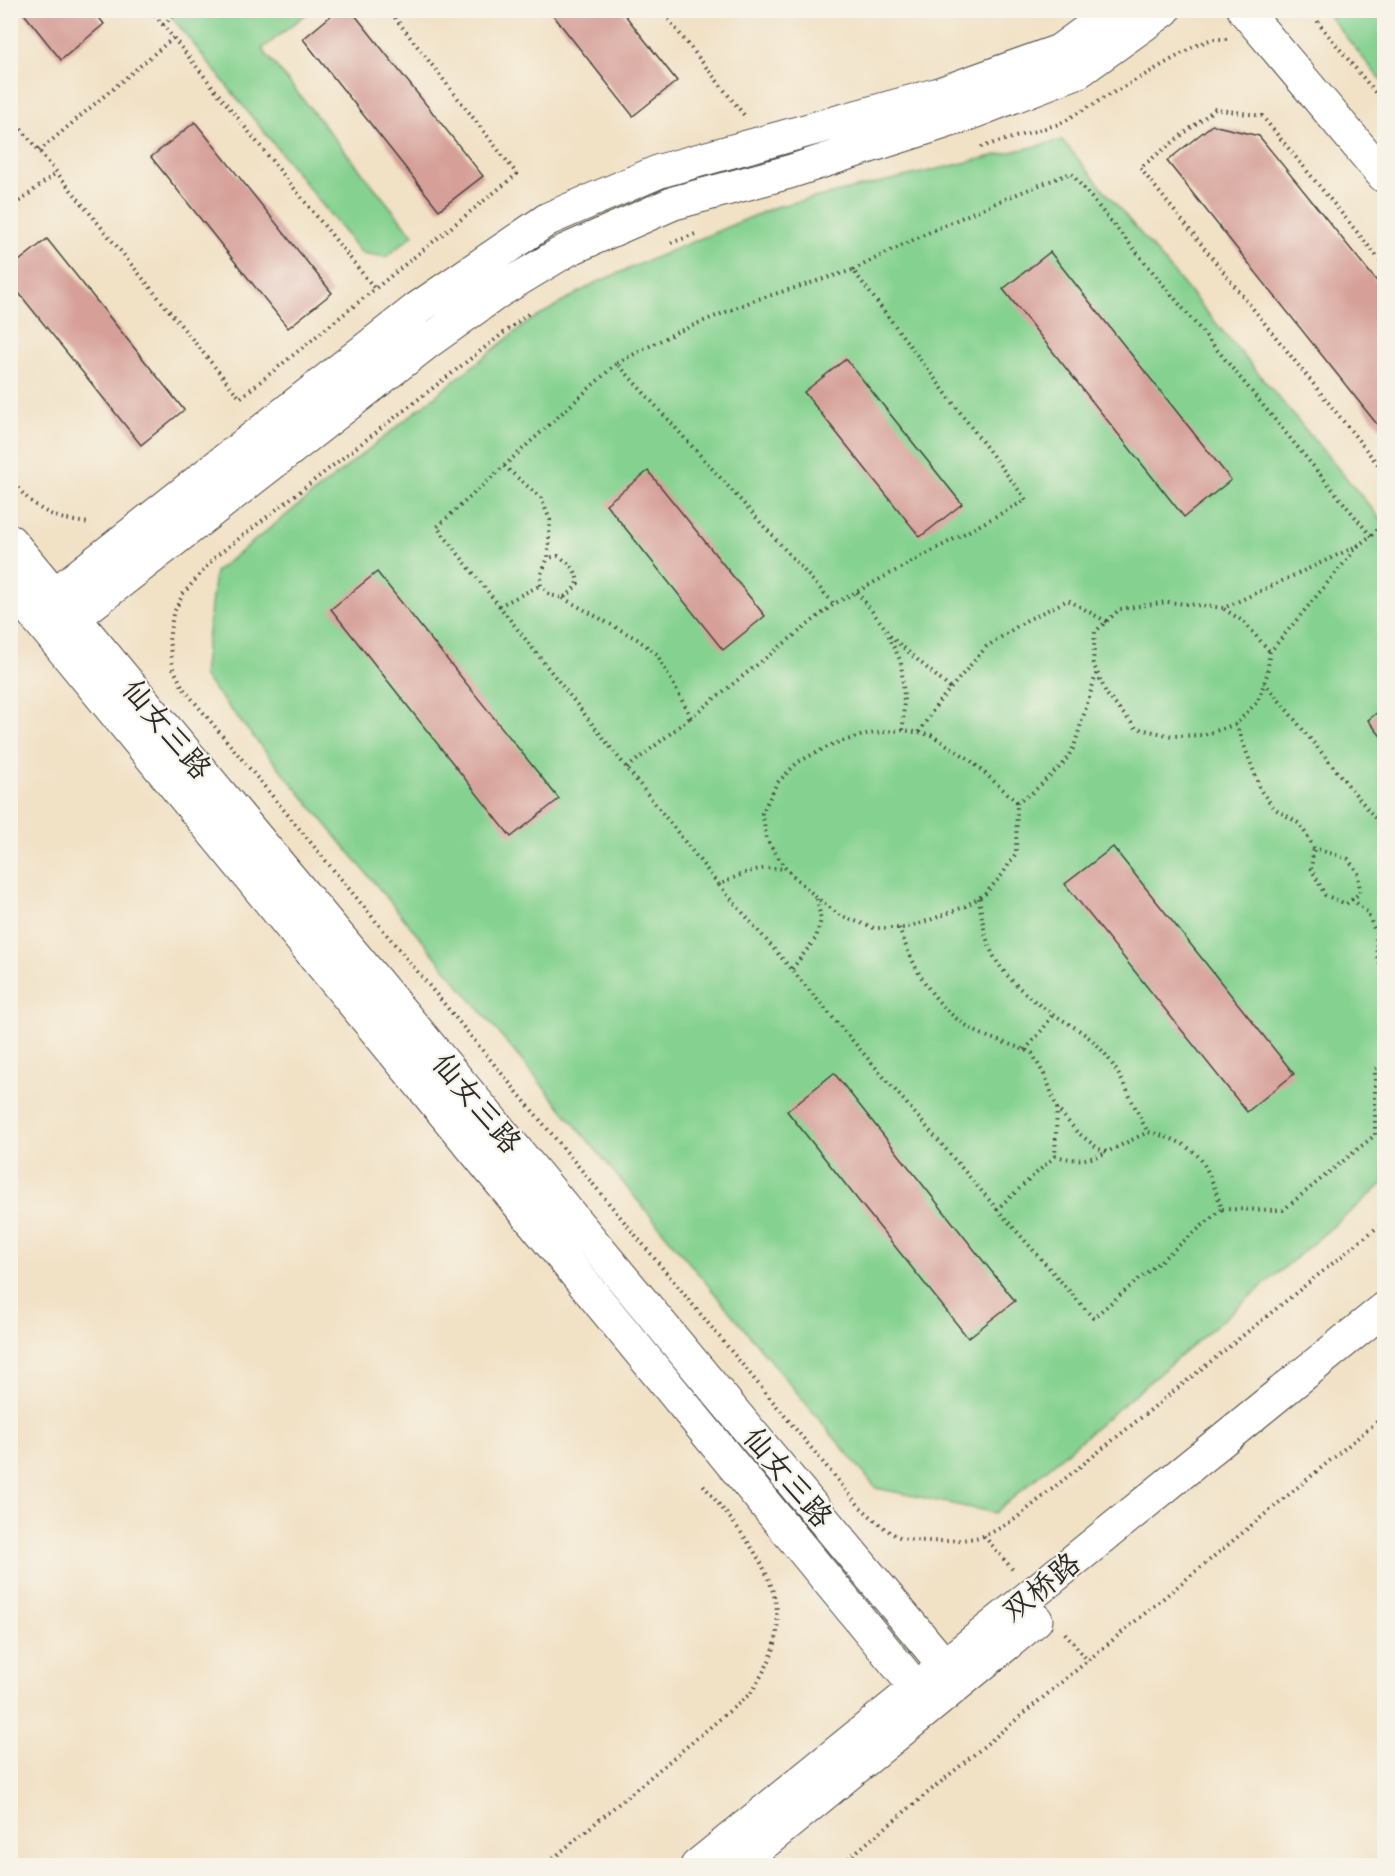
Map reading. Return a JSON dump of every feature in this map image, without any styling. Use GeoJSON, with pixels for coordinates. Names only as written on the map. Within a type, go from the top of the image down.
{"type":"FeatureCollection","features":[{"type":"Feature","properties":{"kind":"street"},"geometry":{"type":"LineString","coordinates":[[53,615],[418,308],[548,219],[660,171],[939,94],[1059,51],[1115,10]]}},
{"type":"Feature","properties":{"kind":"street"},"geometry":{"type":"LineString","coordinates":[[53,615],[499,291],[567,250],[674,203],[789,172],[960,117],[1079,71],[1164,10]]}},
{"type":"Feature","properties":{"kind":"street"},"geometry":{"type":"LineString","coordinates":[[1244,10],[1384,176]]}},
{"type":"Feature","properties":{"kind":"street"},"geometry":{"type":"LineString","coordinates":[[1268,10],[1384,149]]}},
{"type":"Feature","properties":{"kind":"street","name":"仙女三路"},"geometry":{"type":"LineString","coordinates":[[10,541],[53,615],[924,1697]]}},
{"type":"Feature","properties":{"kind":"street","name":"仙女三路"},"geometry":{"type":"LineString","coordinates":[[10,585],[53,615],[951,1674]]}},
{"type":"Feature","properties":{"kind":"street","name":"双桥路"},"geometry":{"type":"LineString","coordinates":[[736,1866],[924,1697],[1384,1309]]}},
{"type":"Feature","properties":{"kind":"street","name":"双桥路"},"geometry":{"type":"LineString","coordinates":[[951,1674],[1384,1334]]}},
{"type":"Feature","properties":{"kind":"street","name":"双桥路"},"geometry":{"type":"LineString","coordinates":[[697,1866],[924,1697]]}},
{"type":"Feature","properties":{"kind":"path"},"geometry":{"type":"LineString","coordinates":[[151,10],[375,289]]}},
{"type":"Feature","properties":{"kind":"path"},"geometry":{"type":"LineString","coordinates":[[163,25],[180,10]]}},
{"type":"Feature","properties":{"kind":"path"},"geometry":{"type":"LineString","coordinates":[[10,115],[240,398],[517,174],[389,10]]}},
{"type":"Feature","properties":{"kind":"path"},"geometry":{"type":"LineString","coordinates":[[661,10],[766,142]]}},
{"type":"Feature","properties":{"kind":"path"},"geometry":{"type":"LineString","coordinates":[[1313,10],[1319,24],[1384,103]]}},
{"type":"Feature","properties":{"kind":"path"},"geometry":{"type":"LineString","coordinates":[[39,151],[173,38]]}},
{"type":"Feature","properties":{"kind":"path"},"geometry":{"type":"LineString","coordinates":[[978,148],[1059,124],[1195,46],[1212,39],[1229,39]]}},
{"type":"Feature","properties":{"kind":"path"},"geometry":{"type":"LineString","coordinates":[[1384,265],[1262,116],[1215,110],[1140,168],[1384,472]]}},
{"type":"Feature","properties":{"kind":"path"},"geometry":{"type":"LineString","coordinates":[[10,209],[57,172]]}},
{"type":"Feature","properties":{"kind":"path"},"geometry":{"type":"LineString","coordinates":[[1371,536],[1071,173],[999,200],[908,241],[853,270],[755,300],[677,332],[617,363],[437,527],[719,885],[1093,1318],[1222,1209],[1283,1210],[1375,1135],[1375,1069],[1384,1062]]}},
{"type":"Feature","properties":{"kind":"path"},"geometry":{"type":"LineString","coordinates":[[661,247],[704,230]]}},
{"type":"Feature","properties":{"kind":"path"},"geometry":{"type":"LineString","coordinates":[[627,768],[834,604],[1026,500],[853,270]]}},
{"type":"Feature","properties":{"kind":"path"},"geometry":{"type":"LineString","coordinates":[[536,308],[214,558],[183,594],[173,614],[169,640],[172,668],[183,688],[860,1507],[882,1526],[900,1537],[925,1541],[984,1536],[1015,1519],[1384,1222]]}},
{"type":"Feature","properties":{"kind":"path"},"geometry":{"type":"LineString","coordinates":[[617,363],[834,604]]}},
{"type":"Feature","properties":{"kind":"path"},"geometry":{"type":"LineString","coordinates":[[504,466],[541,498],[550,520],[548,558],[541,573],[541,585],[550,595],[563,598],[637,639],[657,654],[691,717]]}},
{"type":"Feature","properties":{"kind":"path"},"geometry":{"type":"LineString","coordinates":[[1224,608],[1359,545],[1384,525]]}},
{"type":"Feature","properties":{"kind":"path"},"geometry":{"type":"LineString","coordinates":[[1270,652],[1244,622],[1224,608],[1167,602],[1119,609],[1095,632],[1093,663],[1107,695],[1136,728],[1172,736],[1204,735],[1236,724],[1258,700],[1267,675],[1270,652],[1359,545]]}},
{"type":"Feature","properties":{"kind":"path"},"geometry":{"type":"LineString","coordinates":[[548,558],[558,556],[577,573],[579,583],[563,598]]}},
{"type":"Feature","properties":{"kind":"path"},"geometry":{"type":"LineString","coordinates":[[499,606],[541,585]]}},
{"type":"Feature","properties":{"kind":"path"},"geometry":{"type":"LineString","coordinates":[[857,591],[887,634],[902,662],[903,730]]}},
{"type":"Feature","properties":{"kind":"path"},"geometry":{"type":"LineString","coordinates":[[919,733],[950,688],[986,647],[1027,620],[1068,600],[1107,622]]}},
{"type":"Feature","properties":{"kind":"path"},"geometry":{"type":"LineString","coordinates":[[887,634],[950,688]]}},
{"type":"Feature","properties":{"kind":"path"},"geometry":{"type":"LineString","coordinates":[[1017,802],[1033,792],[1064,763],[1074,747],[1097,671]]}},
{"type":"Feature","properties":{"kind":"path"},"geometry":{"type":"LineString","coordinates":[[1264,682],[1384,828]]}},
{"type":"Feature","properties":{"kind":"path"},"geometry":{"type":"LineString","coordinates":[[1236,724],[1261,791],[1275,809],[1299,824],[1314,848],[1311,868],[1325,895],[1346,904],[1360,893],[1358,873],[1347,859],[1314,848]]}},
{"type":"Feature","properties":{"kind":"path"},"geometry":{"type":"LineString","coordinates":[[903,730],[931,735],[969,759],[1017,802],[1016,853],[1002,875],[985,894],[964,907],[930,920],[899,928],[874,928],[839,915],[786,869],[767,840],[762,813],[777,783],[798,762],[834,744],[867,734],[903,730]]}},
{"type":"Feature","properties":{"kind":"path"},"geometry":{"type":"LineString","coordinates":[[719,885],[744,872],[765,867],[786,869]]}},
{"type":"Feature","properties":{"kind":"path"},"geometry":{"type":"LineString","coordinates":[[792,970],[816,938],[821,920],[817,898]]}},
{"type":"Feature","properties":{"kind":"path"},"geometry":{"type":"LineString","coordinates":[[979,898],[983,928],[996,959],[1014,981],[1040,1005],[1074,1027],[1100,1048],[1121,1078],[1148,1132]]}},
{"type":"Feature","properties":{"kind":"path"},"geometry":{"type":"LineString","coordinates":[[1352,899],[1367,912],[1376,933],[1377,956],[1384,973]]}},
{"type":"Feature","properties":{"kind":"path"},"geometry":{"type":"LineString","coordinates":[[899,928],[908,953],[930,992],[950,1015],[976,1032],[1032,1053],[1046,1078],[1057,1108],[1077,1132],[1099,1149],[1107,1152]]}},
{"type":"Feature","properties":{"kind":"path"},"geometry":{"type":"LineString","coordinates":[[1025,1050],[1053,1014]]}},
{"type":"Feature","properties":{"kind":"path"},"geometry":{"type":"LineString","coordinates":[[997,1209],[1055,1156],[1057,1108]]}},
{"type":"Feature","properties":{"kind":"path"},"geometry":{"type":"LineString","coordinates":[[1055,1156],[1070,1160],[1090,1160],[1148,1132],[1167,1136],[1196,1153],[1212,1179],[1222,1209]]}},
{"type":"Feature","properties":{"kind":"path"},"geometry":{"type":"LineString","coordinates":[[839,1866],[1384,1416]]}},
{"type":"Feature","properties":{"kind":"path"},"geometry":{"type":"LineString","coordinates":[[544,1866],[751,1693],[766,1667],[776,1640],[778,1609],[770,1582],[755,1552],[698,1478]]}},
{"type":"Feature","properties":{"kind":"green space"},"geometry":{"type":"Polygon","coordinates":[[[167,11],[310,11],[262,49],[413,235],[386,257],[361,253],[167,11]]]}},
{"type":"Feature","properties":{"kind":"green space"},"geometry":{"type":"Polygon","coordinates":[[[1325,11],[1384,11],[1384,84],[1325,11]]]}},
{"type":"Feature","properties":{"kind":"green space"},"geometry":{"type":"Polygon","coordinates":[[[1062,140],[1384,523],[1384,1183],[995,1513],[876,1488],[203,676],[215,572],[528,322],[595,283],[775,207],[1062,140]]]}},
{"type":"Feature","properties":{"kind":"building"},"geometry":{"type":"Polygon","coordinates":[[[21,10],[93,10],[104,24],[61,60],[21,10]]]}},
{"type":"Feature","properties":{"kind":"building"},"geometry":{"type":"Polygon","coordinates":[[[338,10],[351,10],[483,176],[439,210],[303,39],[338,10]]]}},
{"type":"Feature","properties":{"kind":"building"},"geometry":{"type":"Polygon","coordinates":[[[549,10],[621,10],[677,81],[633,116],[549,10]]]}},
{"type":"Feature","properties":{"kind":"building"},"geometry":{"type":"Polygon","coordinates":[[[195,122],[332,293],[288,328],[151,157],[195,122]]]}},
{"type":"Feature","properties":{"kind":"building"},"geometry":{"type":"Polygon","coordinates":[[[1212,125],[1259,136],[1384,290],[1384,433],[1167,161],[1212,125]]]}},
{"type":"Feature","properties":{"kind":"building"},"geometry":{"type":"Polygon","coordinates":[[[47,239],[184,410],[141,445],[10,282],[10,268],[47,239]]]}},
{"type":"Feature","properties":{"kind":"building"},"geometry":{"type":"Polygon","coordinates":[[[1050,252],[1231,480],[1184,517],[1003,289],[1050,252]]]}},
{"type":"Feature","properties":{"kind":"building"},"geometry":{"type":"Polygon","coordinates":[[[846,359],[962,504],[920,537],[804,392],[846,359]]]}},
{"type":"Feature","properties":{"kind":"building"},"geometry":{"type":"Polygon","coordinates":[[[648,471],[765,616],[723,650],[606,504],[648,471]]]}},
{"type":"Feature","properties":{"kind":"building"},"geometry":{"type":"Polygon","coordinates":[[[377,572],[559,799],[511,837],[331,609],[377,572]]]}},
{"type":"Feature","properties":{"kind":"building"},"geometry":{"type":"Polygon","coordinates":[[[1384,707],[1384,740],[1368,720],[1384,707]]]}},
{"type":"Feature","properties":{"kind":"building"},"geometry":{"type":"Polygon","coordinates":[[[1113,847],[1294,1074],[1247,1112],[1065,884],[1113,847]]]}},
{"type":"Feature","properties":{"kind":"building"},"geometry":{"type":"Polygon","coordinates":[[[834,1073],[1015,1301],[968,1338],[787,1111],[834,1073]]]}}]}
